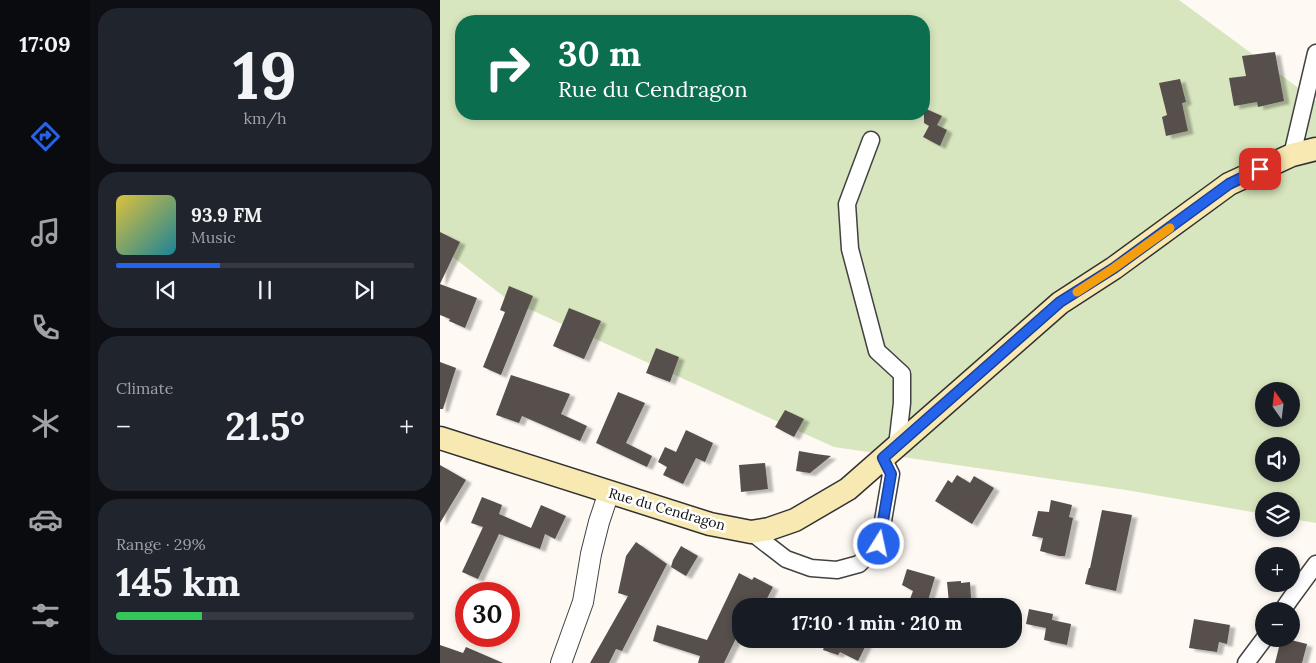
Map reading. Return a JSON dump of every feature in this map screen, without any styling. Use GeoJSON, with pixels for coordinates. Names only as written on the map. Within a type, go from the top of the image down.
{"type":"FeatureCollection","features":[{"type":"Feature","properties":{"kind":"main road","name":"Rue du Cendragon"},"geometry":{"type":"LineString","coordinates":[[440,438],[710,524],[751,532],[770,529],[795,520],[848,489],[1060,302],[1114,268],[1229,184],[1292,155],[1316,149]]}},
{"type":"Feature","properties":{"kind":"street"},"geometry":{"type":"LineString","coordinates":[[1292,155],[1316,53]]}},
{"type":"Feature","properties":{"kind":"street"},"geometry":{"type":"LineString","coordinates":[[751,532],[786,559],[811,568],[837,570],[859,564],[879,544],[891,474],[890,452],[902,403],[902,374],[877,351],[850,249],[847,204],[871,140]]}},
{"type":"Feature","properties":{"kind":"street"},"geometry":{"type":"LineString","coordinates":[[562,663],[583,602],[591,554],[609,492]]}},
{"type":"Feature","properties":{"kind":"street"},"geometry":{"type":"LineString","coordinates":[[1288,602],[1316,564]]}},
{"type":"Feature","properties":{"kind":"street"},"geometry":{"type":"LineString","coordinates":[[1246,663],[1258,647]]}},
{"type":"Feature","properties":{"kind":"green space"},"geometry":{"type":"Polygon","coordinates":[[[440,0],[1179,0],[1316,101],[1316,523],[1300,520],[1300,492],[1255,492],[1255,512],[1126,490],[834,447],[507,299],[440,247],[440,0]]]}},
{"type":"Feature","properties":{"kind":"building"},"geometry":{"type":"Polygon","coordinates":[[[1275,52],[1284,101],[1258,107],[1257,102],[1234,106],[1229,78],[1246,76],[1242,56],[1275,52]]]}},
{"type":"Feature","properties":{"kind":"building"},"geometry":{"type":"Polygon","coordinates":[[[1180,79],[1186,102],[1182,103],[1188,131],[1166,136],[1162,117],[1167,115],[1159,83],[1180,79]]]}},
{"type":"Feature","properties":{"kind":"building"},"geometry":{"type":"Polygon","coordinates":[[[930,111],[942,116],[937,125],[947,130],[940,146],[923,137],[929,126],[924,123],[924,120],[930,120],[930,111]]]}},
{"type":"Feature","properties":{"kind":"building"},"geometry":{"type":"Polygon","coordinates":[[[440,232],[460,242],[440,284],[440,232]]]}},
{"type":"Feature","properties":{"kind":"building"},"geometry":{"type":"Polygon","coordinates":[[[440,284],[477,298],[465,328],[440,315],[440,284]]]}},
{"type":"Feature","properties":{"kind":"building"},"geometry":{"type":"Polygon","coordinates":[[[509,286],[533,296],[501,375],[483,367],[505,312],[500,310],[509,286]]]}},
{"type":"Feature","properties":{"kind":"building"},"geometry":{"type":"Polygon","coordinates":[[[569,308],[601,321],[584,359],[553,346],[569,308]]]}},
{"type":"Feature","properties":{"kind":"building"},"geometry":{"type":"Polygon","coordinates":[[[656,348],[679,357],[670,382],[646,373],[656,348]]]}},
{"type":"Feature","properties":{"kind":"building"},"geometry":{"type":"Polygon","coordinates":[[[440,362],[456,368],[443,409],[440,409],[440,362]]]}},
{"type":"Feature","properties":{"kind":"building"},"geometry":{"type":"Polygon","coordinates":[[[511,375],[570,394],[561,414],[587,426],[580,441],[522,416],[519,423],[496,415],[511,375]]]}},
{"type":"Feature","properties":{"kind":"building"},"geometry":{"type":"Polygon","coordinates":[[[618,392],[645,403],[626,443],[652,456],[647,467],[596,443],[618,392]]]}},
{"type":"Feature","properties":{"kind":"building"},"geometry":{"type":"Polygon","coordinates":[[[785,410],[804,419],[794,437],[775,427],[785,410]]]}},
{"type":"Feature","properties":{"kind":"building"},"geometry":{"type":"Polygon","coordinates":[[[686,430],[713,443],[705,462],[696,458],[683,484],[663,475],[667,467],[658,462],[665,447],[676,452],[686,430]]]}},
{"type":"Feature","properties":{"kind":"building"},"geometry":{"type":"Polygon","coordinates":[[[799,451],[831,456],[810,473],[796,471],[799,451]]]}},
{"type":"Feature","properties":{"kind":"building"},"geometry":{"type":"Polygon","coordinates":[[[765,463],[768,489],[741,492],[739,465],[765,463]]]}},
{"type":"Feature","properties":{"kind":"building"},"geometry":{"type":"Polygon","coordinates":[[[440,465],[466,480],[440,523],[440,465]]]}},
{"type":"Feature","properties":{"kind":"building"},"geometry":{"type":"Polygon","coordinates":[[[957,475],[970,483],[974,476],[994,488],[972,524],[935,501],[948,480],[952,483],[957,475]]]}},
{"type":"Feature","properties":{"kind":"building"},"geometry":{"type":"Polygon","coordinates":[[[482,497],[502,505],[499,514],[531,528],[541,505],[566,516],[555,539],[545,534],[540,549],[499,534],[478,579],[462,572],[483,527],[471,523],[482,497]]]}},
{"type":"Feature","properties":{"kind":"building"},"geometry":{"type":"Polygon","coordinates":[[[1051,500],[1072,505],[1069,517],[1073,518],[1065,556],[1040,551],[1043,538],[1032,536],[1038,511],[1049,512],[1051,500]]]}},
{"type":"Feature","properties":{"kind":"building"},"geometry":{"type":"Polygon","coordinates":[[[1102,510],[1132,515],[1116,591],[1085,584],[1102,510]]]}},
{"type":"Feature","properties":{"kind":"building"},"geometry":{"type":"Polygon","coordinates":[[[636,542],[667,564],[622,651],[616,649],[609,663],[590,663],[628,596],[618,593],[626,556],[636,542]]]}},
{"type":"Feature","properties":{"kind":"building"},"geometry":{"type":"Polygon","coordinates":[[[681,546],[698,556],[686,576],[671,567],[681,546]]]}},
{"type":"Feature","properties":{"kind":"building"},"geometry":{"type":"Polygon","coordinates":[[[907,569],[935,577],[929,598],[910,598],[913,591],[902,585],[907,569]]]}},
{"type":"Feature","properties":{"kind":"building"},"geometry":{"type":"Polygon","coordinates":[[[739,573],[752,580],[754,577],[773,587],[767,598],[732,598],[732,647],[724,663],[698,663],[700,656],[653,641],[657,625],[707,640],[739,573]]]}},
{"type":"Feature","properties":{"kind":"building"},"geometry":{"type":"Polygon","coordinates":[[[947,582],[970,582],[971,598],[949,598],[947,582]]]}},
{"type":"Feature","properties":{"kind":"building"},"geometry":{"type":"Polygon","coordinates":[[[1029,609],[1053,614],[1052,620],[1071,624],[1067,645],[1044,640],[1046,628],[1026,624],[1029,609]]]}},
{"type":"Feature","properties":{"kind":"building"},"geometry":{"type":"Polygon","coordinates":[[[1194,619],[1230,625],[1227,644],[1219,642],[1217,652],[1189,648],[1194,619]]]}},
{"type":"Feature","properties":{"kind":"building"},"geometry":{"type":"Polygon","coordinates":[[[1300,642],[1307,644],[1302,663],[1275,663],[1279,647],[1300,647],[1300,642]]]}},
{"type":"Feature","properties":{"kind":"building"},"geometry":{"type":"Polygon","coordinates":[[[440,645],[463,653],[466,647],[503,663],[440,663],[440,645]]]}},
{"type":"Feature","properties":{"kind":"building"},"geometry":{"type":"Polygon","coordinates":[[[824,648],[864,648],[858,661],[840,652],[838,655],[823,650],[824,648]]]}},
{"type":"Feature","properties":{"kind":"slow traffic"},"geometry":{"type":"LineString","coordinates":[[1077,292],[1170,228]]}},
{"type":"Feature","properties":{"kind":"route"},"geometry":{"type":"LineString","coordinates":[[879,544],[891,474],[883,458],[1060,302],[1114,268],[1229,184],[1260,169]]}}]}
